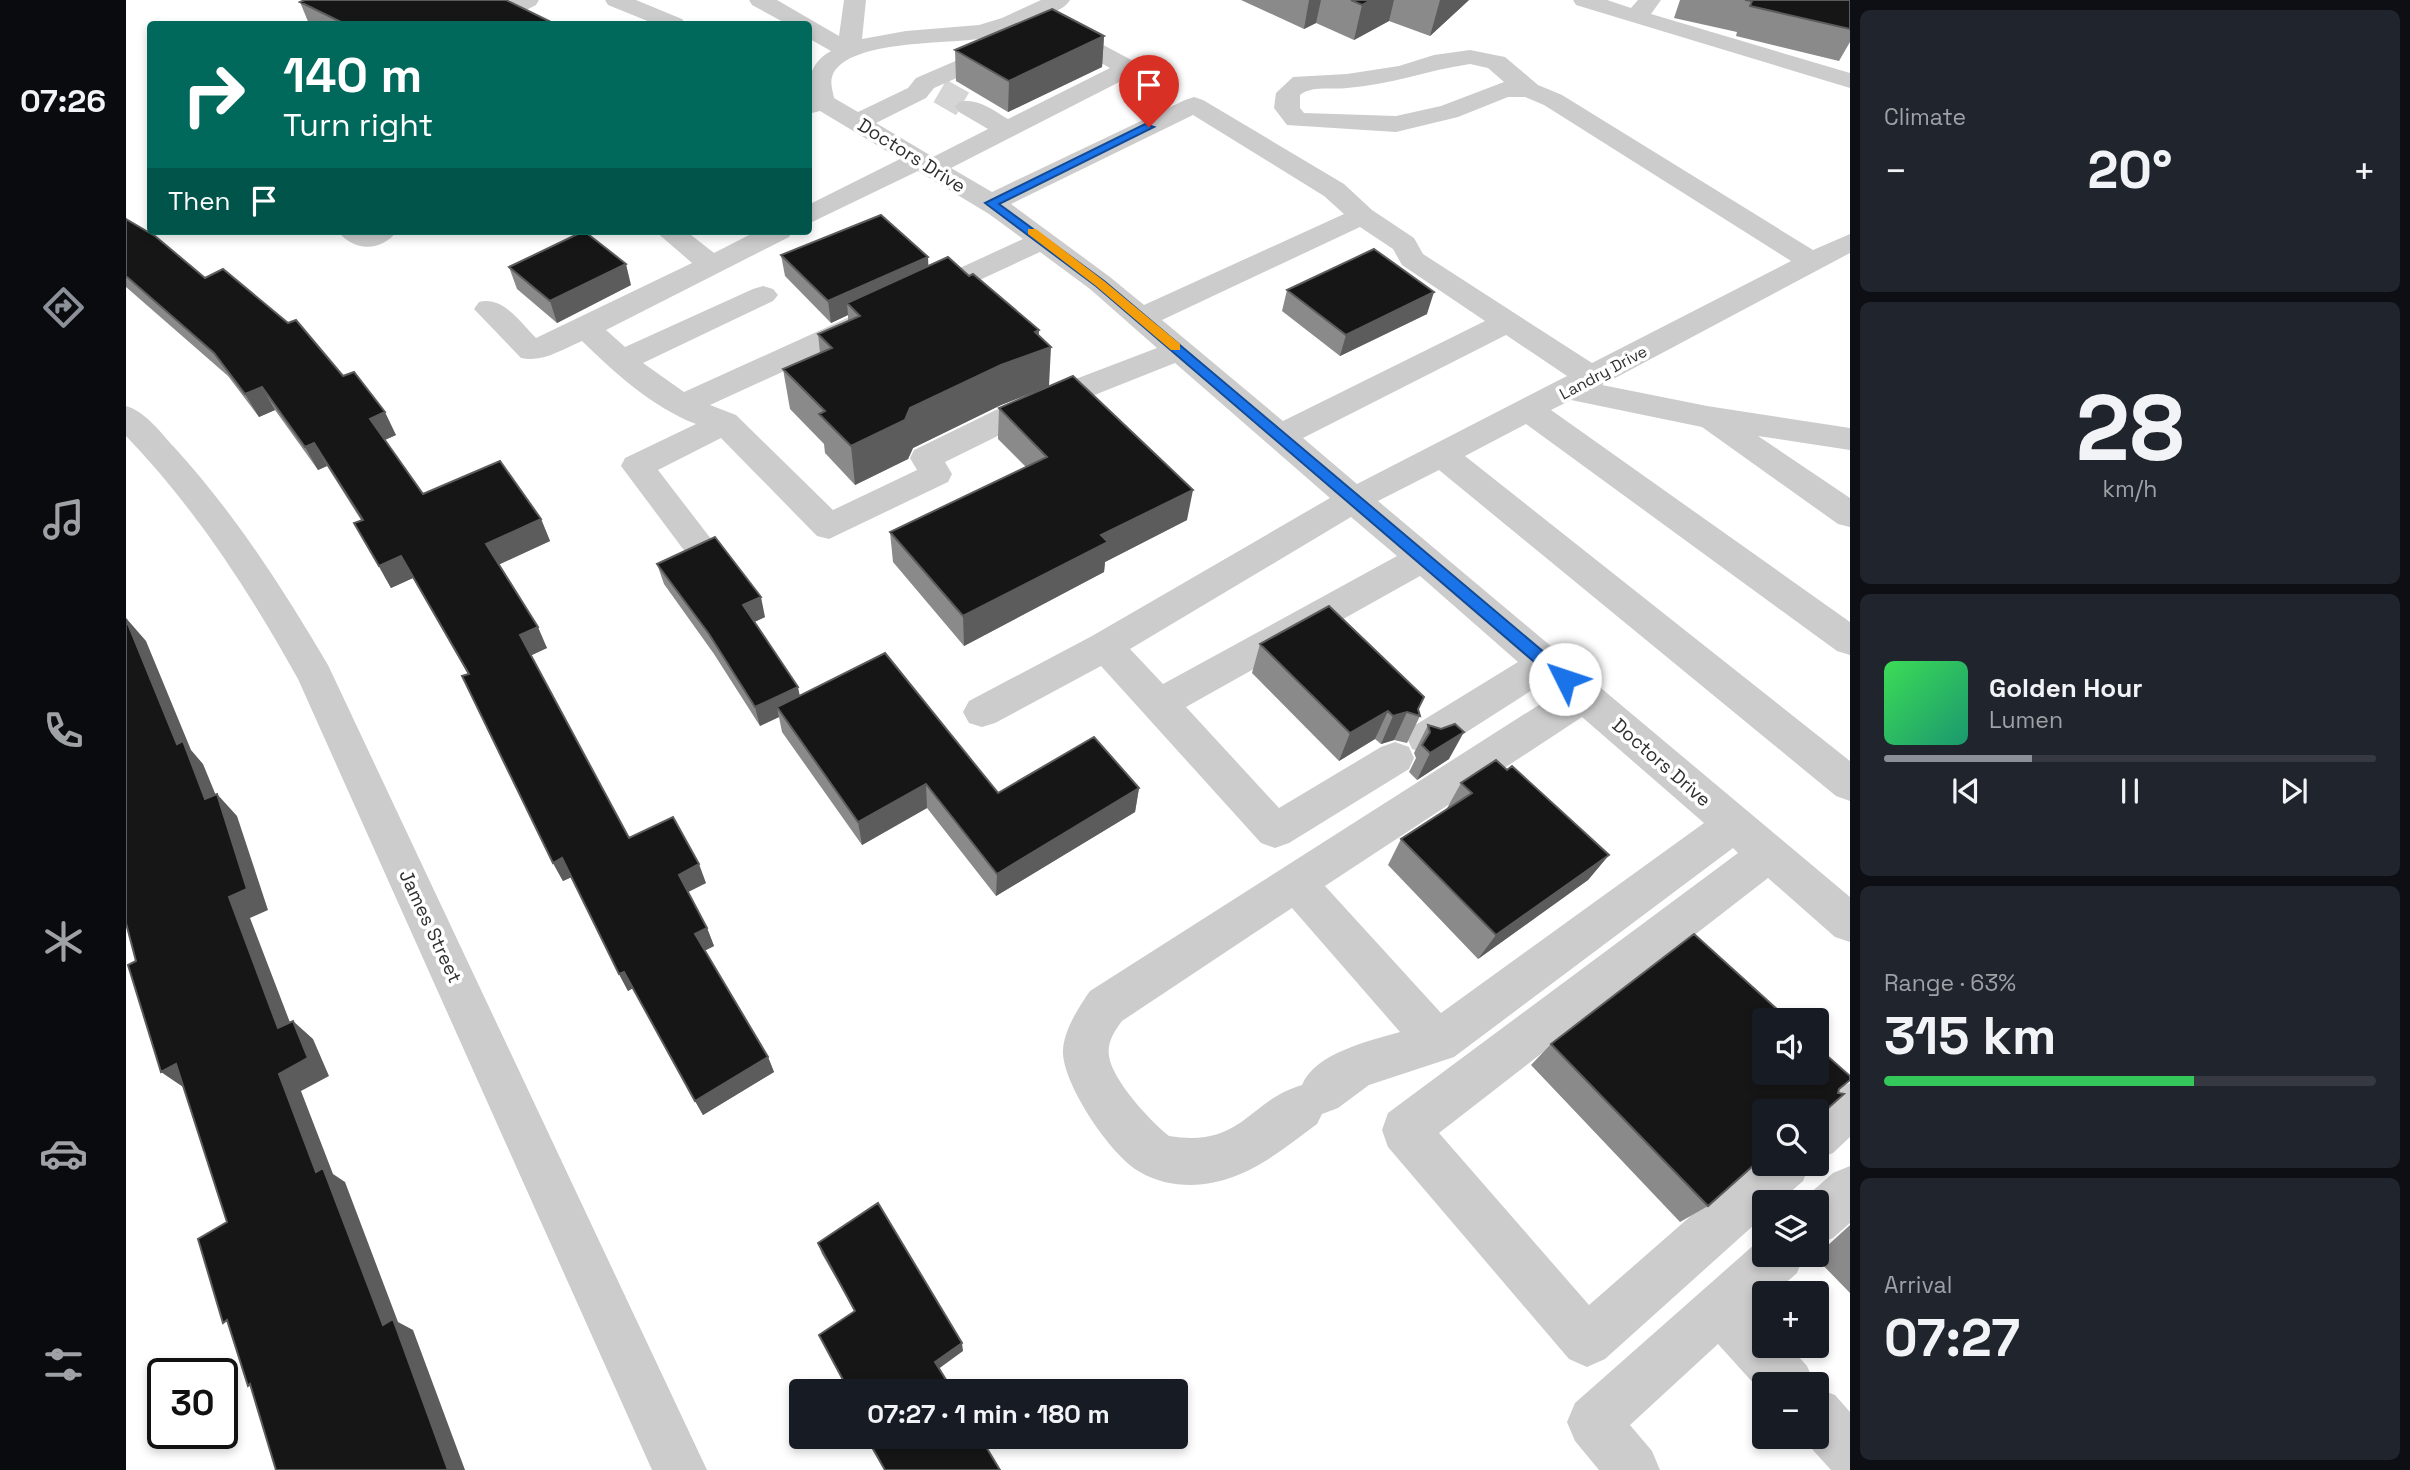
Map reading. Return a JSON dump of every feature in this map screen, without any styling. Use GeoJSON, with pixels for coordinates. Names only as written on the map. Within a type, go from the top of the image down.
{"type":"FeatureCollection","features":[{"type":"Feature","properties":{"kind":"street"},"geometry":{"type":"LineString","coordinates":[[488,21],[528,0]]}},
{"type":"Feature","properties":{"kind":"street"},"geometry":{"type":"LineString","coordinates":[[616,0],[655,21]]}},
{"type":"Feature","properties":{"kind":"street"},"geometry":{"type":"LineString","coordinates":[[760,0],[798,21]]}},
{"type":"Feature","properties":{"kind":"street"},"geometry":{"type":"LineString","coordinates":[[849,51],[855,0]]}},
{"type":"Feature","properties":{"kind":"street"},"geometry":{"type":"LineString","coordinates":[[813,100],[820,75],[831,61],[849,51],[885,38],[981,31],[1007,24],[1059,0]]}},
{"type":"Feature","properties":{"kind":"street"},"geometry":{"type":"LineString","coordinates":[[1601,2],[1643,9],[1849,78]]}},
{"type":"Feature","properties":{"kind":"street"},"geometry":{"type":"LineString","coordinates":[[812,214],[1007,130],[1128,68],[1052,27],[859,122]]}},
{"type":"Feature","properties":{"kind":"street"},"geometry":{"type":"LineString","coordinates":[[812,30],[849,51]]}},
{"type":"Feature","properties":{"kind":"street"},"geometry":{"type":"LineString","coordinates":[[1529,90],[1505,89],[1449,112],[1396,124],[1296,120],[1287,108],[1288,93],[1302,82],[1403,73],[1434,62],[1470,57],[1496,62],[1529,90],[1553,100],[1811,261]]}},
{"type":"Feature","properties":{"kind":"street","name":"Doctors Drive"},"geometry":{"type":"LineString","coordinates":[[813,100],[859,122],[927,163],[1044,240],[1180,350],[1850,923]]}},
{"type":"Feature","properties":{"kind":"street"},"geometry":{"type":"LineString","coordinates":[[991,203],[1194,105],[1334,190],[1362,216],[1404,244],[1412,259],[1507,322],[1580,384],[1707,417],[1850,439]]}},
{"type":"Feature","properties":{"kind":"street"},"geometry":{"type":"LineString","coordinates":[[968,107],[1007,130]]}},
{"type":"Feature","properties":{"kind":"street"},"geometry":{"type":"LineString","coordinates":[[1142,318],[1362,216]]}},
{"type":"Feature","properties":{"kind":"street"},"geometry":{"type":"LineString","coordinates":[[358,235],[365,240],[375,235]]}},
{"type":"Feature","properties":{"kind":"street"},"geometry":{"type":"LineString","coordinates":[[674,235],[712,265]]}},
{"type":"Feature","properties":{"kind":"street"},"geometry":{"type":"LineString","coordinates":[[489,309],[533,351],[586,328],[771,235]]}},
{"type":"Feature","properties":{"kind":"street"},"geometry":{"type":"LineString","coordinates":[[681,406],[1044,240]]}},
{"type":"Feature","properties":{"kind":"street","name":"Landry Drive"},"geometry":{"type":"LineString","coordinates":[[982,712],[1105,646],[1355,499],[1850,242]]}},
{"type":"Feature","properties":{"kind":"street"},"geometry":{"type":"LineString","coordinates":[[621,360],[763,295]]}},
{"type":"Feature","properties":{"kind":"street"},"geometry":{"type":"LineString","coordinates":[[1280,436],[1507,322]]}},
{"type":"Feature","properties":{"kind":"street"},"geometry":{"type":"LineString","coordinates":[[586,328],[621,360],[681,406],[725,423],[829,527],[936,474],[926,458],[1013,415],[1180,350]]}},
{"type":"Feature","properties":{"kind":"street"},"geometry":{"type":"LineString","coordinates":[[1529,410],[1850,641]]}},
{"type":"Feature","properties":{"kind":"street","name":"James Street"},"geometry":{"type":"LineString","coordinates":[[126,417],[180,474],[221,525],[253,569],[314,675],[680,1470]]}},
{"type":"Feature","properties":{"kind":"street"},"geometry":{"type":"LineString","coordinates":[[1707,417],[1850,515]]}},
{"type":"Feature","properties":{"kind":"street"},"geometry":{"type":"LineString","coordinates":[[701,548],[637,466],[725,423]]}},
{"type":"Feature","properties":{"kind":"street"},"geometry":{"type":"LineString","coordinates":[[1442,455],[1850,784]]}},
{"type":"Feature","properties":{"kind":"street"},"geometry":{"type":"LineString","coordinates":[[1159,704],[1423,558]]}},
{"type":"Feature","properties":{"kind":"street"},"geometry":{"type":"LineString","coordinates":[[1105,646],[1275,831],[1304,877],[1438,1042]]}},
{"type":"Feature","properties":{"kind":"street"},"geometry":{"type":"LineString","coordinates":[[1426,738],[1546,663]]}},
{"type":"Feature","properties":{"kind":"street"},"geometry":{"type":"LineString","coordinates":[[1585,695],[1106,1006],[1097,1018],[1085,1052],[1087,1067],[1137,1140],[1157,1156],[1183,1161],[1210,1160],[1237,1154],[1356,1067],[1438,1042],[1751,838]]}},
{"type":"Feature","properties":{"kind":"street"},"geometry":{"type":"LineString","coordinates":[[1275,831],[1395,758]]}},
{"type":"Feature","properties":{"kind":"street"},"geometry":{"type":"LineString","coordinates":[[1751,838],[1405,1130],[1587,1342],[1773,1176]]}},
{"type":"Feature","properties":{"kind":"street"},"geometry":{"type":"LineString","coordinates":[[1829,1125],[1850,1106]]}},
{"type":"Feature","properties":{"kind":"street"},"geometry":{"type":"LineString","coordinates":[[1829,1210],[1850,1191]]}},
{"type":"Feature","properties":{"kind":"street"},"geometry":{"type":"LineString","coordinates":[[1633,1470],[1594,1422],[1766,1267]]}},
{"type":"Feature","properties":{"kind":"street"},"geometry":{"type":"LineString","coordinates":[[1720,1308],[1778,1372]]}},
{"type":"Feature","properties":{"kind":"street"},"geometry":{"type":"LineString","coordinates":[[1829,1428],[1850,1451]]}},
{"type":"Feature","properties":{"kind":"building"},"geometry":{"type":"Polygon","coordinates":[[[506,0],[549,21],[339,21],[300,2],[506,0]]]}},
{"type":"Feature","properties":{"kind":"building"},"geometry":{"type":"Polygon","coordinates":[[[1351,0],[1371,0],[1362,5],[1351,0]]]}},
{"type":"Feature","properties":{"kind":"building"},"geometry":{"type":"Polygon","coordinates":[[[1745,0],[1850,0],[1850,29],[1750,6],[1752,1],[1745,0]]]}},
{"type":"Feature","properties":{"kind":"building"},"geometry":{"type":"Polygon","coordinates":[[[1052,9],[1104,36],[1009,81],[955,50],[1052,9]]]}},
{"type":"Feature","properties":{"kind":"building"},"geometry":{"type":"Polygon","coordinates":[[[881,215],[928,257],[828,301],[781,255],[881,215]]]}},
{"type":"Feature","properties":{"kind":"building"},"geometry":{"type":"Polygon","coordinates":[[[126,219],[147,231],[147,235],[155,236],[205,278],[223,269],[288,323],[296,320],[343,376],[354,372],[385,412],[370,419],[423,494],[500,461],[541,519],[486,544],[538,627],[520,635],[629,838],[673,817],[699,864],[679,875],[707,928],[695,934],[768,1057],[695,1101],[624,972],[619,974],[562,858],[553,863],[462,676],[469,674],[401,556],[379,566],[354,523],[363,520],[314,443],[305,447],[262,387],[245,394],[214,353],[126,276],[126,219]]]}},
{"type":"Feature","properties":{"kind":"building"},"geometry":{"type":"Polygon","coordinates":[[[576,235],[589,235],[626,264],[550,301],[509,267],[576,235]]]}},
{"type":"Feature","properties":{"kind":"building"},"geometry":{"type":"Polygon","coordinates":[[[1374,249],[1434,292],[1346,335],[1287,290],[1374,249]]]}},
{"type":"Feature","properties":{"kind":"building"},"geometry":{"type":"Polygon","coordinates":[[[948,257],[969,276],[973,274],[1039,330],[1035,332],[1051,347],[1001,365],[910,408],[905,420],[851,446],[819,414],[825,411],[783,369],[832,348],[818,334],[860,316],[847,303],[948,257]]]}},
{"type":"Feature","properties":{"kind":"building"},"geometry":{"type":"Polygon","coordinates":[[[1073,376],[1193,490],[1101,535],[1108,542],[963,616],[890,532],[1047,457],[999,408],[1073,376]]]}},
{"type":"Feature","properties":{"kind":"building"},"geometry":{"type":"Polygon","coordinates":[[[715,537],[761,597],[743,605],[798,687],[755,707],[709,634],[657,564],[715,537]]]}},
{"type":"Feature","properties":{"kind":"building"},"geometry":{"type":"Polygon","coordinates":[[[1329,606],[1424,697],[1418,709],[1420,716],[1407,712],[1393,716],[1388,711],[1350,733],[1260,644],[1329,606]]]}},
{"type":"Feature","properties":{"kind":"building"},"geometry":{"type":"Polygon","coordinates":[[[126,619],[177,744],[183,741],[205,799],[217,794],[247,889],[229,897],[278,1028],[293,1021],[308,1058],[279,1074],[316,1172],[323,1168],[383,1325],[393,1319],[448,1470],[276,1470],[227,1320],[223,1323],[198,1239],[227,1222],[176,1064],[161,1072],[128,965],[136,961],[126,923],[126,619]]]}},
{"type":"Feature","properties":{"kind":"building"},"geometry":{"type":"Polygon","coordinates":[[[885,653],[998,793],[1094,737],[1139,788],[997,874],[926,784],[858,822],[777,707],[885,653]]]}},
{"type":"Feature","properties":{"kind":"building"},"geometry":{"type":"Polygon","coordinates":[[[1455,724],[1464,732],[1430,753],[1422,745],[1430,732],[1428,725],[1441,729],[1455,724]]]}},
{"type":"Feature","properties":{"kind":"building"},"geometry":{"type":"Polygon","coordinates":[[[1496,760],[1507,770],[1512,766],[1609,855],[1496,935],[1401,839],[1472,793],[1461,783],[1496,760]]]}},
{"type":"Feature","properties":{"kind":"building"},"geometry":{"type":"Polygon","coordinates":[[[1694,934],[1776,1008],[1752,1008],[1752,1085],[1829,1085],[1829,1057],[1850,1076],[1850,1080],[1839,1089],[1838,1093],[1844,1094],[1829,1107],[1829,1099],[1752,1099],[1752,1167],[1708,1206],[1551,1044],[1694,934]]]}},
{"type":"Feature","properties":{"kind":"building"},"geometry":{"type":"Polygon","coordinates":[[[878,1203],[962,1343],[935,1362],[946,1379],[843,1379],[819,1335],[855,1311],[818,1243],[878,1203]]]}},
{"type":"Feature","properties":{"kind":"building"},"geometry":{"type":"Polygon","coordinates":[[[873,1449],[987,1449],[1000,1470],[885,1470],[873,1449]]]}},
{"type":"Feature","properties":{"kind":"tunnel"},"geometry":{"type":"LineString","coordinates":[[940,91],[968,107]]}},
{"type":"Feature","properties":{"kind":"slow traffic"},"geometry":{"type":"LineString","coordinates":[[1032,231],[1100,283],[1176,347]]}},
{"type":"Feature","properties":{"kind":"route"},"geometry":{"type":"LineString","coordinates":[[1149,127],[991,203],[1100,283],[1565,679]]}}]}
